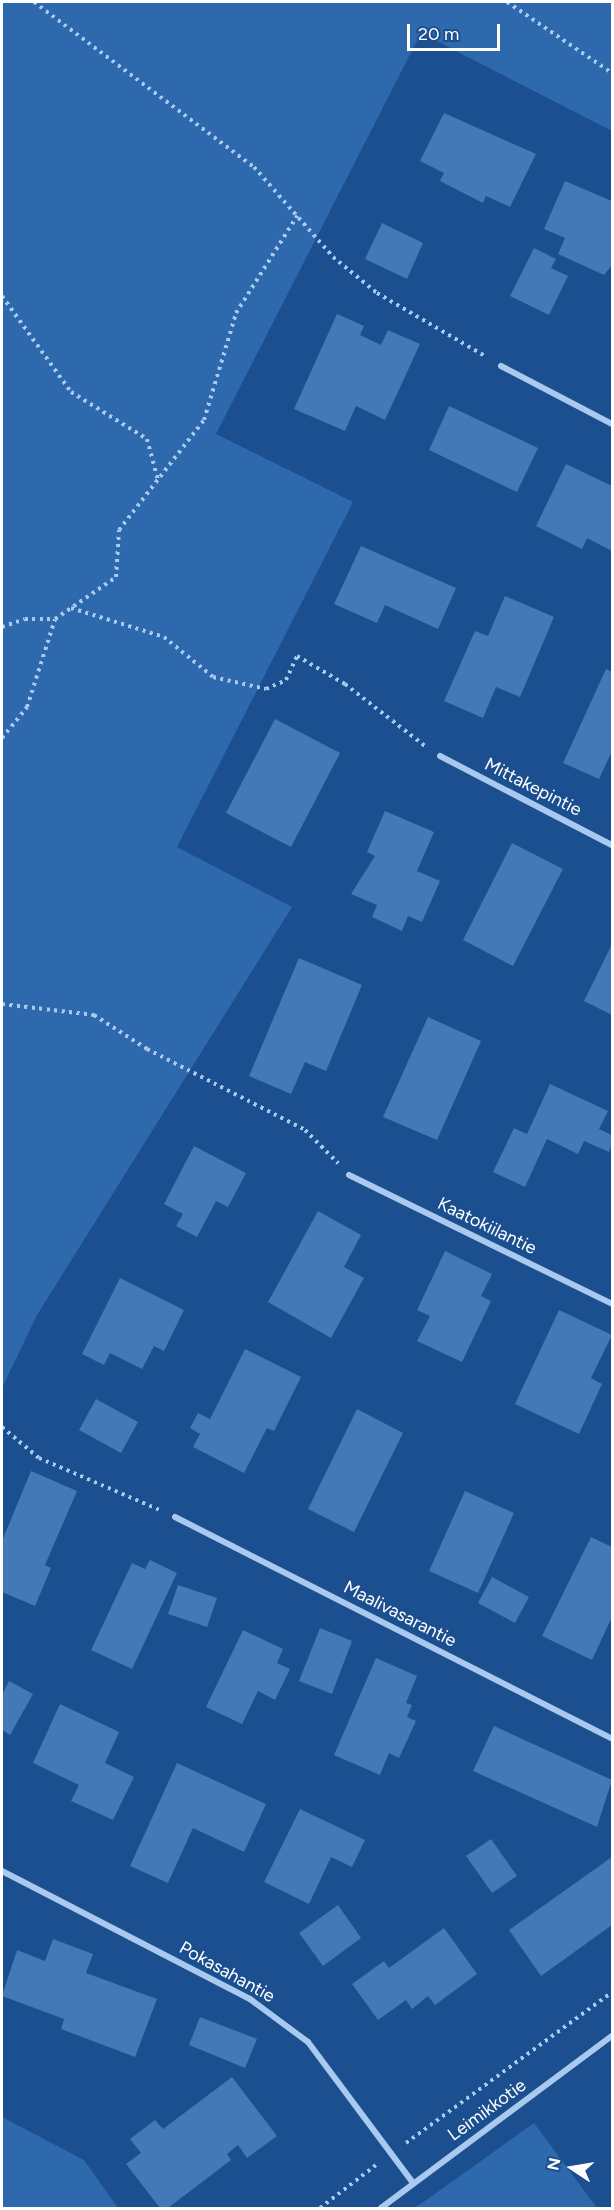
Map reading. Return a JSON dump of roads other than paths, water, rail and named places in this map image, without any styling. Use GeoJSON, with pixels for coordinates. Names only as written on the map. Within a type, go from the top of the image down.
{"type":"FeatureCollection","features":[{"type":"Feature","properties":{"kind":"street"},"geometry":{"type":"LineString","coordinates":[[501,366],[612,424]]}},
{"type":"Feature","properties":{"kind":"street","name":"Mittakepintie"},"geometry":{"type":"LineString","coordinates":[[440,756],[612,845]]}},
{"type":"Feature","properties":{"kind":"street","name":"Kaatokiilantie"},"geometry":{"type":"LineString","coordinates":[[349,1174],[612,1304]]}},
{"type":"Feature","properties":{"kind":"street","name":"Maalivasarantie"},"geometry":{"type":"LineString","coordinates":[[175,1517],[612,1739]]}},
{"type":"Feature","properties":{"kind":"street","name":"Pokasahantie"},"geometry":{"type":"LineString","coordinates":[[2,1871],[250,1999],[309,2042],[413,2183]]}},
{"type":"Feature","properties":{"kind":"street","name":"Leimikkotie"},"geometry":{"type":"LineString","coordinates":[[381,2208],[612,2036]]}}]}
